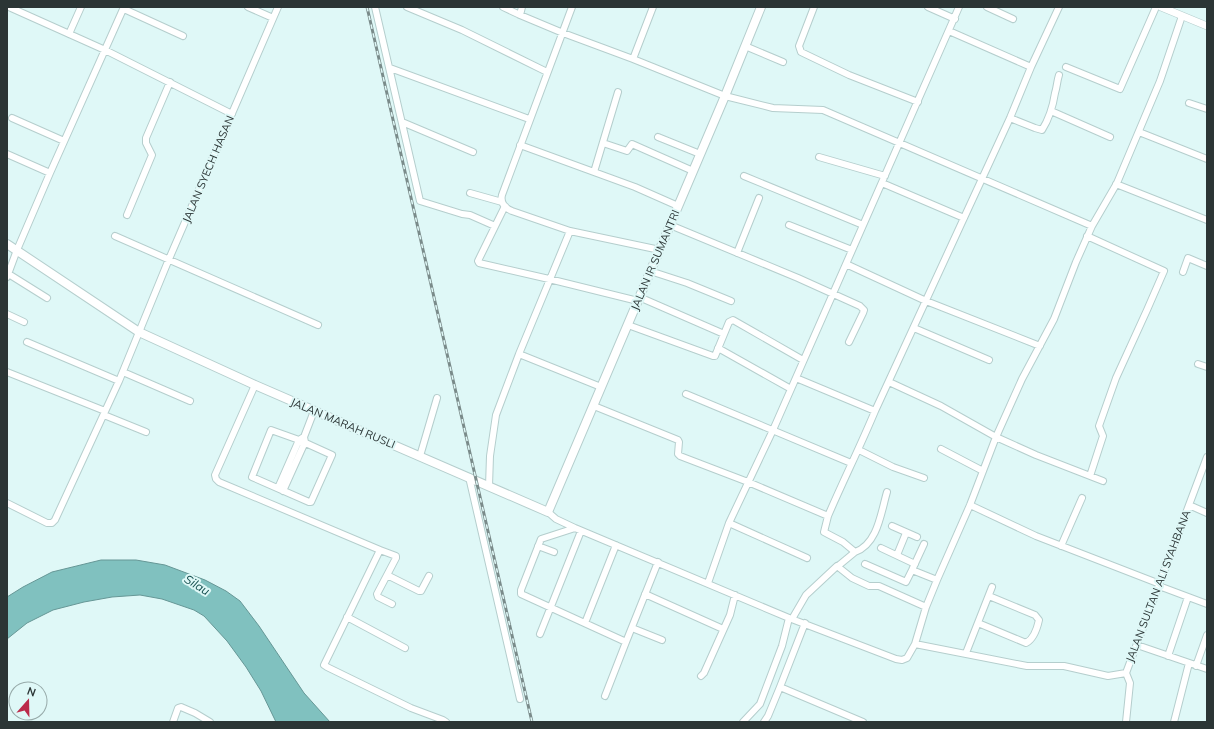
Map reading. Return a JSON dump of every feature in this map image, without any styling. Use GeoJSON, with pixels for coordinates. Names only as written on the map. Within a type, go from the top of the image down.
{"type":"FeatureCollection","features":[{"type":"Feature","properties":{"kind":"main road","name":"JALAN IR SUMANTRI"},"geometry":{"type":"LineString","coordinates":[[548,512],[725,96],[759,8]]}},
{"type":"Feature","properties":{"kind":"main road","name":"JALAN MARAH RUSLI"},"geometry":{"type":"LineString","coordinates":[[7,244],[139,332],[314,411],[548,512]]}},
{"type":"Feature","properties":{"kind":"street"},"geometry":{"type":"LineString","coordinates":[[9,7],[105,50],[232,114]]}},
{"type":"Feature","properties":{"kind":"street"},"geometry":{"type":"LineString","coordinates":[[69,34],[81,7]]}},
{"type":"Feature","properties":{"kind":"street"},"geometry":{"type":"LineString","coordinates":[[248,7],[273,18]]}},
{"type":"Feature","properties":{"kind":"street","name":"JALAN SYECH HASAN"},"geometry":{"type":"LineString","coordinates":[[7,503],[47,523],[52,523],[55,520],[123,372],[169,259],[278,7]]}},
{"type":"Feature","properties":{"kind":"street"},"geometry":{"type":"LineString","coordinates":[[375,7],[420,201],[470,215],[495,226]]}},
{"type":"Feature","properties":{"kind":"street"},"geometry":{"type":"LineString","coordinates":[[407,7],[462,30],[547,72]]}},
{"type":"Feature","properties":{"kind":"street"},"geometry":{"type":"LineString","coordinates":[[503,7],[563,33],[725,96],[773,108],[823,110],[1092,226]]}},
{"type":"Feature","properties":{"kind":"street"},"geometry":{"type":"LineString","coordinates":[[520,15],[522,7]]}},
{"type":"Feature","properties":{"kind":"street"},"geometry":{"type":"LineString","coordinates":[[572,7],[529,119],[502,195],[503,204],[495,226],[478,261],[479,263],[638,299],[724,334]]}},
{"type":"Feature","properties":{"kind":"street"},"geometry":{"type":"LineString","coordinates":[[633,59],[653,7]]}},
{"type":"Feature","properties":{"kind":"street"},"geometry":{"type":"LineString","coordinates":[[814,7],[798,46],[801,52],[849,75],[918,102]]}},
{"type":"Feature","properties":{"kind":"street"},"geometry":{"type":"LineString","coordinates":[[928,7],[955,19]]}},
{"type":"Feature","properties":{"kind":"street"},"geometry":{"type":"LineString","coordinates":[[708,584],[729,523],[773,430],[886,176],[959,7]]}},
{"type":"Feature","properties":{"kind":"street"},"geometry":{"type":"LineString","coordinates":[[987,7],[1014,19]]}},
{"type":"Feature","properties":{"kind":"street"},"geometry":{"type":"LineString","coordinates":[[855,552],[843,542],[824,532],[828,516],[1010,118],[1031,67],[1059,7]]}},
{"type":"Feature","properties":{"kind":"street"},"geometry":{"type":"LineString","coordinates":[[1066,68],[1120,89],[1156,7]]}},
{"type":"Feature","properties":{"kind":"street"},"geometry":{"type":"LineString","coordinates":[[1161,7],[1207,26]]}},
{"type":"Feature","properties":{"kind":"street"},"geometry":{"type":"LineString","coordinates":[[48,298],[8,274],[50,173],[124,8],[182,36]]}},
{"type":"Feature","properties":{"kind":"street"},"geometry":{"type":"LineString","coordinates":[[548,512],[556,519],[578,530],[791,618],[902,660],[907,658],[915,644],[926,607],[970,505],[996,437],[1022,379],[1054,319],[1087,236],[1116,184],[1139,132],[1160,80],[1182,16]]}},
{"type":"Feature","properties":{"kind":"street"},"geometry":{"type":"LineString","coordinates":[[949,31],[1031,67]]}},
{"type":"Feature","properties":{"kind":"street"},"geometry":{"type":"LineString","coordinates":[[745,46],[783,62]]}},
{"type":"Feature","properties":{"kind":"street"},"geometry":{"type":"LineString","coordinates":[[390,68],[529,119]]}},
{"type":"Feature","properties":{"kind":"street"},"geometry":{"type":"LineString","coordinates":[[1010,118],[1041,130],[1043,129],[1051,111],[1056,91],[1056,82],[1059,75]]}},
{"type":"Feature","properties":{"kind":"street"},"geometry":{"type":"LineString","coordinates":[[127,215],[152,155],[146,143],[146,138],[170,82]]}},
{"type":"Feature","properties":{"kind":"street"},"geometry":{"type":"LineString","coordinates":[[594,172],[618,92]]}},
{"type":"Feature","properties":{"kind":"street"},"geometry":{"type":"LineString","coordinates":[[1189,103],[1207,109]]}},
{"type":"Feature","properties":{"kind":"street"},"geometry":{"type":"LineString","coordinates":[[1051,111],[1110,137]]}},
{"type":"Feature","properties":{"kind":"street"},"geometry":{"type":"LineString","coordinates":[[12,118],[64,141]]}},
{"type":"Feature","properties":{"kind":"street"},"geometry":{"type":"LineString","coordinates":[[402,122],[473,152]]}},
{"type":"Feature","properties":{"kind":"street"},"geometry":{"type":"LineString","coordinates":[[1139,132],[1207,159]]}},
{"type":"Feature","properties":{"kind":"street"},"geometry":{"type":"LineString","coordinates":[[658,137],[700,154]]}},
{"type":"Feature","properties":{"kind":"street"},"geometry":{"type":"LineString","coordinates":[[603,143],[627,152],[632,144],[693,171]]}},
{"type":"Feature","properties":{"kind":"street"},"geometry":{"type":"LineString","coordinates":[[520,145],[635,187],[678,206]]}},
{"type":"Feature","properties":{"kind":"street"},"geometry":{"type":"LineString","coordinates":[[7,154],[50,173]]}},
{"type":"Feature","properties":{"kind":"street"},"geometry":{"type":"LineString","coordinates":[[819,157],[886,176]]}},
{"type":"Feature","properties":{"kind":"street"},"geometry":{"type":"LineString","coordinates":[[744,176],[863,225]]}},
{"type":"Feature","properties":{"kind":"street"},"geometry":{"type":"LineString","coordinates":[[882,183],[964,218]]}},
{"type":"Feature","properties":{"kind":"street"},"geometry":{"type":"LineString","coordinates":[[1116,184],[1207,220]]}},
{"type":"Feature","properties":{"kind":"street"},"geometry":{"type":"LineString","coordinates":[[470,193],[503,204],[512,211],[570,230],[660,250]]}},
{"type":"Feature","properties":{"kind":"street"},"geometry":{"type":"LineString","coordinates":[[737,253],[759,198]]}},
{"type":"Feature","properties":{"kind":"street"},"geometry":{"type":"LineString","coordinates":[[670,225],[833,293],[860,306],[864,310],[849,342]]}},
{"type":"Feature","properties":{"kind":"street"},"geometry":{"type":"LineString","coordinates":[[789,225],[852,250]]}},
{"type":"Feature","properties":{"kind":"street"},"geometry":{"type":"LineString","coordinates":[[489,486],[490,456],[496,415],[549,279],[570,230]]}},
{"type":"Feature","properties":{"kind":"street"},"geometry":{"type":"LineString","coordinates":[[116,236],[318,325]]}},
{"type":"Feature","properties":{"kind":"street"},"geometry":{"type":"LineString","coordinates":[[1087,236],[1164,271],[1116,378],[1099,426],[1103,437],[1090,476]]}},
{"type":"Feature","properties":{"kind":"street"},"geometry":{"type":"LineString","coordinates":[[1182,272],[1189,258],[1207,266]]}},
{"type":"Feature","properties":{"kind":"street"},"geometry":{"type":"LineString","coordinates":[[846,264],[926,301],[1040,346]]}},
{"type":"Feature","properties":{"kind":"street"},"geometry":{"type":"LineString","coordinates":[[650,271],[688,283],[731,301]]}},
{"type":"Feature","properties":{"kind":"street"},"geometry":{"type":"LineString","coordinates":[[7,314],[24,322]]}},
{"type":"Feature","properties":{"kind":"street"},"geometry":{"type":"LineString","coordinates":[[628,325],[715,356],[729,322],[733,320],[803,360]]}},
{"type":"Feature","properties":{"kind":"street"},"geometry":{"type":"LineString","coordinates":[[914,328],[989,360]]}},
{"type":"Feature","properties":{"kind":"street"},"geometry":{"type":"LineString","coordinates":[[27,342],[119,381]]}},
{"type":"Feature","properties":{"kind":"street"},"geometry":{"type":"LineString","coordinates":[[718,348],[791,389]]}},
{"type":"Feature","properties":{"kind":"street"},"geometry":{"type":"LineString","coordinates":[[519,354],[602,387]]}},
{"type":"Feature","properties":{"kind":"street"},"geometry":{"type":"LineString","coordinates":[[1198,364],[1207,367]]}},
{"type":"Feature","properties":{"kind":"street"},"geometry":{"type":"LineString","coordinates":[[7,372],[146,432]]}},
{"type":"Feature","properties":{"kind":"street"},"geometry":{"type":"LineString","coordinates":[[123,372],[190,401]]}},
{"type":"Feature","properties":{"kind":"street"},"geometry":{"type":"LineString","coordinates":[[796,378],[875,411]]}},
{"type":"Feature","properties":{"kind":"street"},"geometry":{"type":"LineString","coordinates":[[889,382],[941,406],[996,437],[1103,481]]}},
{"type":"Feature","properties":{"kind":"street"},"geometry":{"type":"LineString","coordinates":[[255,385],[215,475],[217,481],[396,556],[396,560],[377,594],[378,597],[392,604]]}},
{"type":"Feature","properties":{"kind":"street"},"geometry":{"type":"LineString","coordinates":[[686,394],[851,463]]}},
{"type":"Feature","properties":{"kind":"street"},"geometry":{"type":"LineString","coordinates":[[420,456],[437,398]]}},
{"type":"Feature","properties":{"kind":"street"},"geometry":{"type":"LineString","coordinates":[[594,406],[678,440],[678,455],[748,482],[828,516]]}},
{"type":"Feature","properties":{"kind":"street"},"geometry":{"type":"LineString","coordinates":[[280,489],[314,411]]}},
{"type":"Feature","properties":{"kind":"street"},"geometry":{"type":"LineString","coordinates":[[270,430],[302,440],[332,455],[312,501],[308,502],[252,477],[270,430]]}},
{"type":"Feature","properties":{"kind":"street"},"geometry":{"type":"LineString","coordinates":[[942,448],[982,471]]}},
{"type":"Feature","properties":{"kind":"street"},"geometry":{"type":"LineString","coordinates":[[859,450],[893,466],[924,478]]}},
{"type":"Feature","properties":{"kind":"street","name":"JALAN SULTAN ALI SYAHBANA"},"geometry":{"type":"LineString","coordinates":[[915,644],[1027,666],[1064,666],[1105,676],[1126,672],[1207,457]]}},
{"type":"Feature","properties":{"kind":"street"},"geometry":{"type":"LineString","coordinates":[[469,477],[520,699]]}},
{"type":"Feature","properties":{"kind":"street"},"geometry":{"type":"LineString","coordinates":[[743,722],[760,704],[791,618],[806,595],[835,566],[838,566],[855,552],[864,547],[872,538],[878,524],[887,492]]}},
{"type":"Feature","properties":{"kind":"street"},"geometry":{"type":"LineString","coordinates":[[1061,546],[1082,498]]}},
{"type":"Feature","properties":{"kind":"street"},"geometry":{"type":"LineString","coordinates":[[970,505],[1036,536],[1207,604]]}},
{"type":"Feature","properties":{"kind":"street"},"geometry":{"type":"LineString","coordinates":[[1189,505],[1207,513]]}},
{"type":"Feature","properties":{"kind":"street"},"geometry":{"type":"LineString","coordinates":[[729,523],[807,558]]}},
{"type":"Feature","properties":{"kind":"street"},"geometry":{"type":"LineString","coordinates":[[892,526],[917,537]]}},
{"type":"Feature","properties":{"kind":"street"},"geometry":{"type":"LineString","coordinates":[[578,530],[543,537],[520,592],[522,595],[626,642]]}},
{"type":"Feature","properties":{"kind":"street"},"geometry":{"type":"LineString","coordinates":[[540,634],[578,530]]}},
{"type":"Feature","properties":{"kind":"street"},"geometry":{"type":"LineString","coordinates":[[897,555],[906,532]]}},
{"type":"Feature","properties":{"kind":"street"},"geometry":{"type":"LineString","coordinates":[[865,564],[906,582],[924,544]]}},
{"type":"Feature","properties":{"kind":"street"},"geometry":{"type":"LineString","coordinates":[[585,623],[616,545]]}},
{"type":"Feature","properties":{"kind":"street"},"geometry":{"type":"LineString","coordinates":[[538,546],[554,552]]}},
{"type":"Feature","properties":{"kind":"street"},"geometry":{"type":"LineString","coordinates":[[881,548],[915,564]]}},
{"type":"Feature","properties":{"kind":"street"},"geometry":{"type":"LineString","coordinates":[[380,550],[324,663],[326,666],[411,708],[446,722]]}},
{"type":"Feature","properties":{"kind":"street"},"geometry":{"type":"LineString","coordinates":[[606,696],[658,562]]}},
{"type":"Feature","properties":{"kind":"street"},"geometry":{"type":"LineString","coordinates":[[838,566],[852,578],[869,586],[878,586],[926,607]]}},
{"type":"Feature","properties":{"kind":"street"},"geometry":{"type":"LineString","coordinates":[[912,570],[937,580]]}},
{"type":"Feature","properties":{"kind":"street"},"geometry":{"type":"LineString","coordinates":[[387,575],[419,591],[421,591],[429,576]]}},
{"type":"Feature","properties":{"kind":"street"},"geometry":{"type":"LineString","coordinates":[[966,653],[992,587]]}},
{"type":"Feature","properties":{"kind":"street"},"geometry":{"type":"LineString","coordinates":[[645,594],[723,629]]}},
{"type":"Feature","properties":{"kind":"street"},"geometry":{"type":"LineString","coordinates":[[700,676],[704,673],[730,615],[735,595]]}},
{"type":"Feature","properties":{"kind":"street"},"geometry":{"type":"LineString","coordinates":[[978,623],[1026,643],[1032,638],[1038,624],[1039,620],[1035,616],[989,596]]}},
{"type":"Feature","properties":{"kind":"street"},"geometry":{"type":"LineString","coordinates":[[1168,656],[1188,597]]}},
{"type":"Feature","properties":{"kind":"street"},"geometry":{"type":"LineString","coordinates":[[347,617],[405,648]]}},
{"type":"Feature","properties":{"kind":"street"},"geometry":{"type":"LineString","coordinates":[[764,722],[768,716],[805,623]]}},
{"type":"Feature","properties":{"kind":"street"},"geometry":{"type":"LineString","coordinates":[[632,628],[662,640]]}},
{"type":"Feature","properties":{"kind":"street"},"geometry":{"type":"LineString","coordinates":[[1196,666],[1207,635]]}},
{"type":"Feature","properties":{"kind":"street"},"geometry":{"type":"LineString","coordinates":[[1137,645],[1207,669]]}},
{"type":"Feature","properties":{"kind":"street"},"geometry":{"type":"LineString","coordinates":[[1174,722],[1189,663]]}},
{"type":"Feature","properties":{"kind":"street"},"geometry":{"type":"LineString","coordinates":[[1126,672],[1130,683],[1126,722]]}},
{"type":"Feature","properties":{"kind":"street"},"geometry":{"type":"LineString","coordinates":[[780,687],[859,721]]}},
{"type":"Feature","properties":{"kind":"street"},"geometry":{"type":"LineString","coordinates":[[173,722],[179,707],[195,713],[210,722]]}},
{"type":"Feature","properties":{"kind":"water","name":"Silau"},"geometry":{"type":"Polygon","coordinates":[[[101,560],[136,560],[165,565],[205,580],[226,591],[240,601],[259,626],[304,693],[330,722],[276,722],[261,691],[246,667],[227,641],[204,616],[194,610],[162,599],[140,595],[112,597],[53,610],[27,623],[7,639],[7,597],[52,572],[101,560]]]}},
{"type":"Feature","properties":{"kind":"railway"},"geometry":{"type":"LineString","coordinates":[[367,7],[532,722]]}}]}
